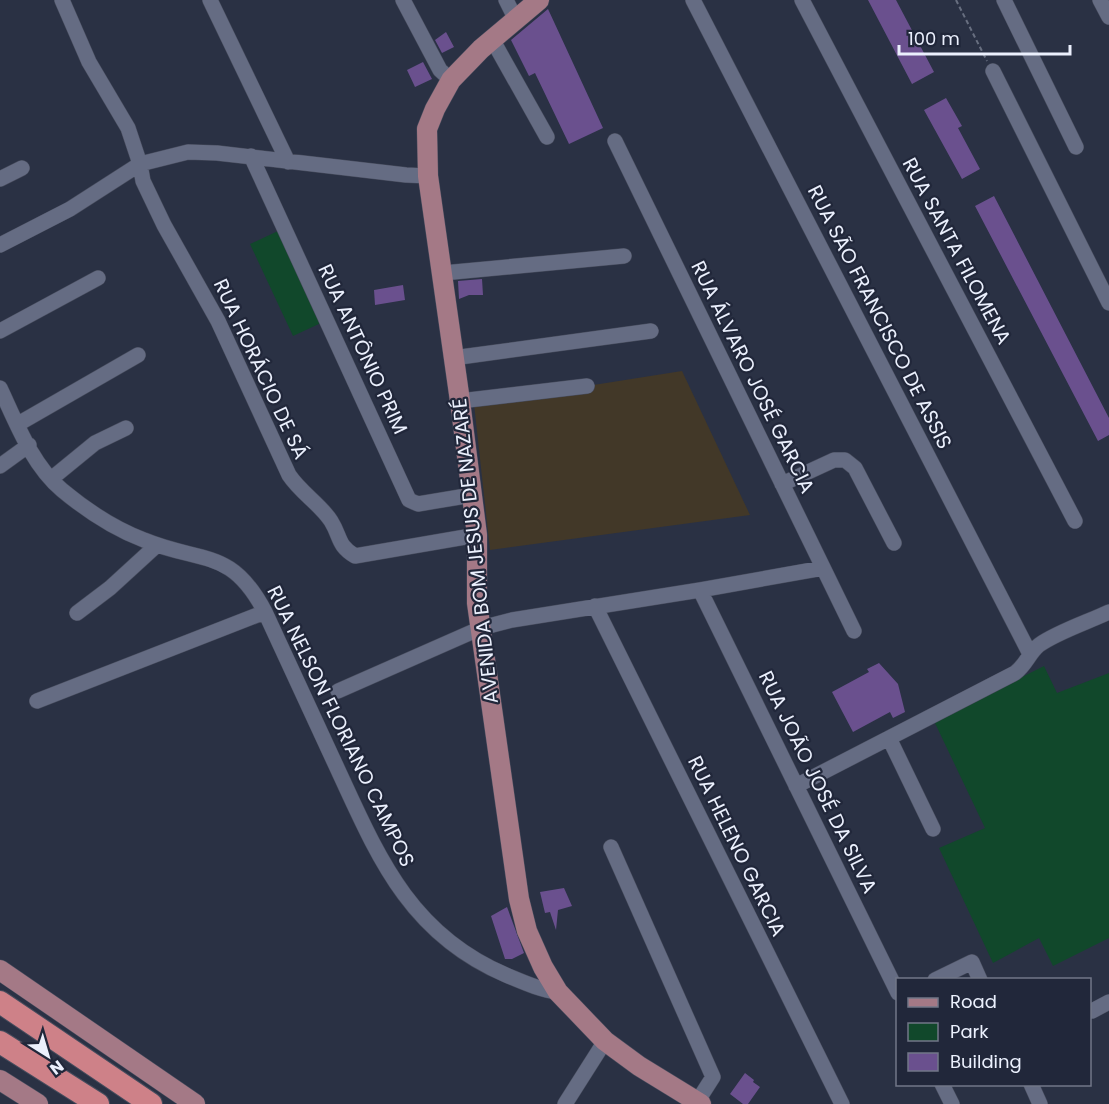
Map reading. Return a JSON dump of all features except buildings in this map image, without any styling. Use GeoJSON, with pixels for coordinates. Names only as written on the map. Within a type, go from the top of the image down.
{"type":"FeatureCollection","features":[{"type":"Feature","properties":{"kind":"highway"},"geometry":{"type":"LineString","coordinates":[[0,1002],[151,1104]]}},
{"type":"Feature","properties":{"kind":"highway"},"geometry":{"type":"LineString","coordinates":[[0,1042],[98,1104]]}},
{"type":"Feature","properties":{"kind":"main road","name":"AVENIDA BOM JESUS DE NAZARÉ"},"geometry":{"type":"LineString","coordinates":[[538,0],[492,39],[451,80],[427,129],[428,176],[477,535],[477,603],[519,899],[527,931],[543,967],[558,992],[605,1041],[639,1066],[699,1103]]}},
{"type":"Feature","properties":{"kind":"main road"},"geometry":{"type":"LineString","coordinates":[[0,969],[195,1104]]}},
{"type":"Feature","properties":{"kind":"main road"},"geometry":{"type":"LineString","coordinates":[[0,1080],[38,1104]]}},
{"type":"Feature","properties":{"kind":"street","name":"RUA HORÁCIO DE SÁ"},"geometry":{"type":"LineString","coordinates":[[62,0],[89,62],[128,128],[143,181],[164,225],[224,331],[288,476],[328,517],[344,549],[355,556],[477,535]]}},
{"type":"Feature","properties":{"kind":"street"},"geometry":{"type":"LineString","coordinates":[[210,0],[288,162]]}},
{"type":"Feature","properties":{"kind":"street"},"geometry":{"type":"LineString","coordinates":[[403,0],[440,70],[451,80]]}},
{"type":"Feature","properties":{"kind":"street"},"geometry":{"type":"LineString","coordinates":[[506,0],[516,20]]}},
{"type":"Feature","properties":{"kind":"street","name":"RUA SÃO FRANCISCO DE ASSIS"},"geometry":{"type":"LineString","coordinates":[[693,0],[1030,654]]}},
{"type":"Feature","properties":{"kind":"street","name":"RUA SANTA FILOMENA"},"geometry":{"type":"LineString","coordinates":[[802,0],[1075,521]]}},
{"type":"Feature","properties":{"kind":"street"},"geometry":{"type":"LineString","coordinates":[[1004,0],[1076,147]]}},
{"type":"Feature","properties":{"kind":"street"},"geometry":{"type":"LineString","coordinates":[[1100,0],[1109,17]]}},
{"type":"Feature","properties":{"kind":"street"},"geometry":{"type":"LineString","coordinates":[[492,39],[546,137]]}},
{"type":"Feature","properties":{"kind":"street"},"geometry":{"type":"LineString","coordinates":[[993,71],[1109,303]]}},
{"type":"Feature","properties":{"kind":"street","name":"RUA ÁLVARO JOSÉ GARCIA"},"geometry":{"type":"LineString","coordinates":[[615,141],[854,631]]}},
{"type":"Feature","properties":{"kind":"street"},"geometry":{"type":"LineString","coordinates":[[0,245],[70,209],[140,164],[188,152],[251,156],[288,162],[428,176]]}},
{"type":"Feature","properties":{"kind":"street","name":"RUA ANTÔNIO PRIM"},"geometry":{"type":"LineString","coordinates":[[251,156],[409,500],[418,504],[472,495]]}},
{"type":"Feature","properties":{"kind":"street"},"geometry":{"type":"LineString","coordinates":[[0,179],[22,168]]}},
{"type":"Feature","properties":{"kind":"street"},"geometry":{"type":"LineString","coordinates":[[443,273],[624,256]]}},
{"type":"Feature","properties":{"kind":"street"},"geometry":{"type":"LineString","coordinates":[[0,331],[98,278]]}},
{"type":"Feature","properties":{"kind":"street"},"geometry":{"type":"LineString","coordinates":[[453,358],[651,331]]}},
{"type":"Feature","properties":{"kind":"street"},"geometry":{"type":"LineString","coordinates":[[18,424],[138,355]]}},
{"type":"Feature","properties":{"kind":"street"},"geometry":{"type":"LineString","coordinates":[[460,401],[587,386]]}},
{"type":"Feature","properties":{"kind":"street","name":"RUA NELSON FLORIANO CAMPOS"},"geometry":{"type":"LineString","coordinates":[[0,388],[29,445],[51,479],[61,489],[96,515],[134,536],[226,565],[245,582],[265,612],[375,848],[400,890],[418,912],[443,938],[482,964],[547,991],[558,992]]}},
{"type":"Feature","properties":{"kind":"street"},"geometry":{"type":"LineString","coordinates":[[51,479],[95,443],[126,428]]}},
{"type":"Feature","properties":{"kind":"street"},"geometry":{"type":"LineString","coordinates":[[0,466],[29,445]]}},
{"type":"Feature","properties":{"kind":"street"},"geometry":{"type":"LineString","coordinates":[[782,484],[834,460],[845,460],[855,468],[894,543]]}},
{"type":"Feature","properties":{"kind":"street"},"geometry":{"type":"LineString","coordinates":[[77,613],[110,588],[157,545]]}},
{"type":"Feature","properties":{"kind":"street"},"geometry":{"type":"LineString","coordinates":[[338,691],[481,628],[512,620],[823,568]]}},
{"type":"Feature","properties":{"kind":"street","name":"RUA JOÃO JOSÉ DA SILVA"},"geometry":{"type":"LineString","coordinates":[[700,590],[896,991]]}},
{"type":"Feature","properties":{"kind":"street","name":"RUA HELENO GARCIA"},"geometry":{"type":"LineString","coordinates":[[595,606],[842,1104]]}},
{"type":"Feature","properties":{"kind":"street"},"geometry":{"type":"LineString","coordinates":[[37,701],[265,612]]}},
{"type":"Feature","properties":{"kind":"street"},"geometry":{"type":"LineString","coordinates":[[796,786],[1015,674],[1023,667],[1030,654],[1042,643],[1109,612]]}},
{"type":"Feature","properties":{"kind":"street"},"geometry":{"type":"LineString","coordinates":[[889,738],[933,829]]}},
{"type":"Feature","properties":{"kind":"street"},"geometry":{"type":"LineString","coordinates":[[611,847],[713,1077],[699,1103]]}},
{"type":"Feature","properties":{"kind":"street"},"geometry":{"type":"LineString","coordinates":[[939,978],[972,962],[980,978]]}},
{"type":"Feature","properties":{"kind":"street"},"geometry":{"type":"LineString","coordinates":[[513,978],[543,967]]}},
{"type":"Feature","properties":{"kind":"street"},"geometry":{"type":"LineString","coordinates":[[1092,1011],[1109,1002]]}},
{"type":"Feature","properties":{"kind":"street"},"geometry":{"type":"LineString","coordinates":[[565,1104],[605,1041]]}},
{"type":"Feature","properties":{"kind":"street"},"geometry":{"type":"LineString","coordinates":[[943,1086],[952,1104]]}},
{"type":"Feature","properties":{"kind":"street"},"geometry":{"type":"LineString","coordinates":[[1031,1086],[1040,1104]]}},
{"type":"Feature","properties":{"kind":"path"},"geometry":{"type":"LineString","coordinates":[[956,0],[993,71]]}},
{"type":"Feature","properties":{"kind":"shaded area"},"geometry":{"type":"Polygon","coordinates":[[[682,371],[750,515],[490,550],[474,404],[682,371]]]}},
{"type":"Feature","properties":{"kind":"green space"},"geometry":{"type":"Polygon","coordinates":[[[278,231],[321,323],[293,336],[250,244],[278,231]]]}},
{"type":"Feature","properties":{"kind":"green space"},"geometry":{"type":"Polygon","coordinates":[[[1044,666],[1057,693],[1109,673],[1109,938],[1053,966],[1039,938],[993,963],[939,848],[985,828],[934,721],[1044,666]]]}}]}
